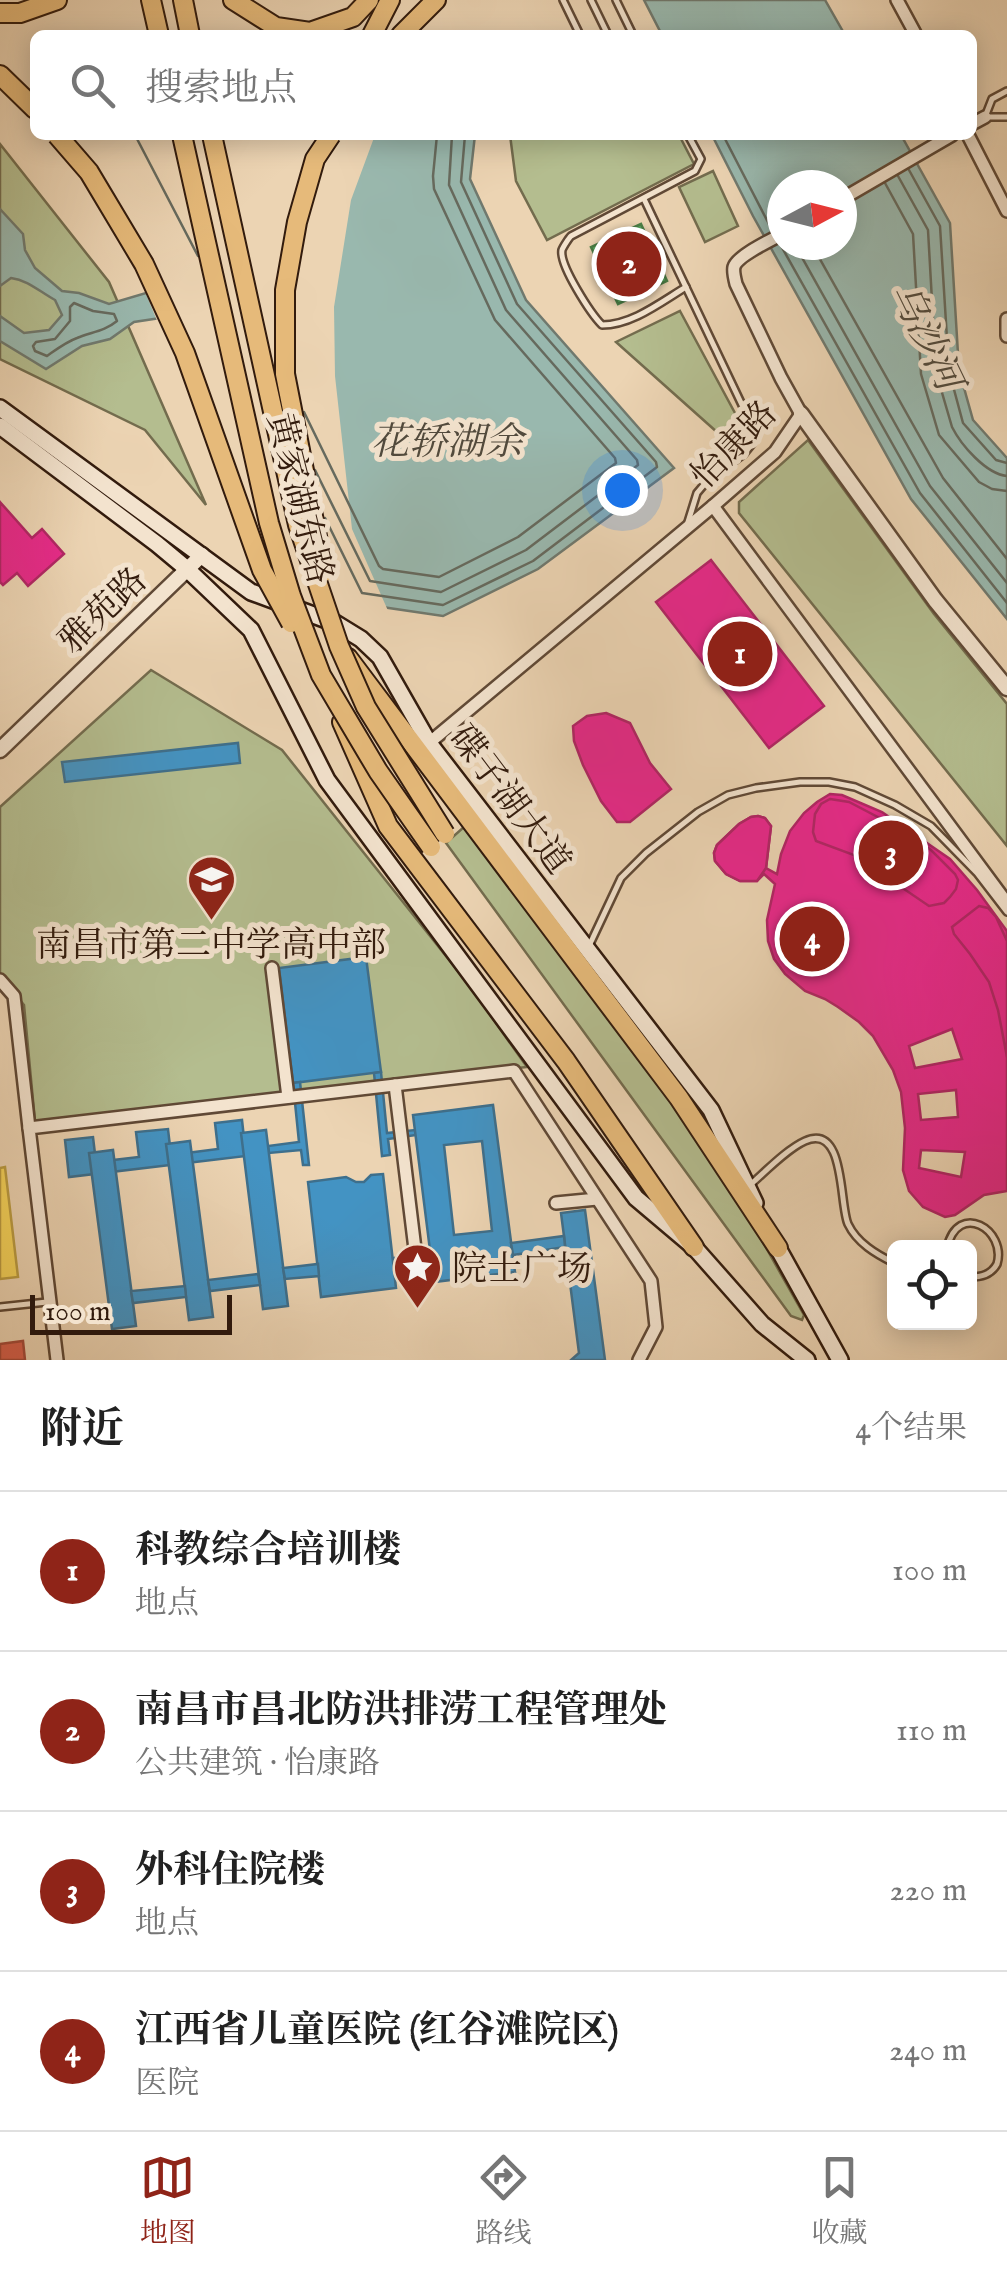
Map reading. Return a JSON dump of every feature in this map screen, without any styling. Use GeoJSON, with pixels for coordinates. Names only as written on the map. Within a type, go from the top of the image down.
{"type":"FeatureCollection","features":[{"type":"Feature","properties":{"kind":"highway"},"geometry":{"type":"LineString","coordinates":[[0,13],[20,13],[57,0]]}},
{"type":"Feature","properties":{"kind":"highway"},"geometry":{"type":"LineString","coordinates":[[152,0],[159,30]]}},
{"type":"Feature","properties":{"kind":"highway"},"geometry":{"type":"LineString","coordinates":[[182,0],[189,30]]}},
{"type":"Feature","properties":{"kind":"highway"},"geometry":{"type":"LineString","coordinates":[[233,0],[276,26],[299,30]]}},
{"type":"Feature","properties":{"kind":"highway"},"geometry":{"type":"LineString","coordinates":[[315,30],[353,16],[370,0]]}},
{"type":"Feature","properties":{"kind":"highway"},"geometry":{"type":"LineString","coordinates":[[375,30],[390,0]]}},
{"type":"Feature","properties":{"kind":"highway"},"geometry":{"type":"LineString","coordinates":[[405,30],[436,0]]}},
{"type":"Feature","properties":{"kind":"highway"},"geometry":{"type":"LineString","coordinates":[[0,75],[30,105]]}},
{"type":"Feature","properties":{"kind":"highway"},"geometry":{"type":"LineString","coordinates":[[61,140],[90,172],[144,264],[185,353],[262,570],[321,676],[388,826],[566,1061],[694,1247]]}},
{"type":"Feature","properties":{"kind":"highway","name":"黄家湖东路"},"geometry":{"type":"LineString","coordinates":[[183,140],[269,523],[290,596],[321,676],[378,772],[438,841],[366,707],[339,646],[298,525],[213,140]]}},
{"type":"Feature","properties":{"kind":"highway"},"geometry":{"type":"LineString","coordinates":[[326,140],[315,159],[297,222],[285,290],[285,374],[339,646],[679,1098],[778,1248]]}},
{"type":"Feature","properties":{"kind":"main road","name":"碟子湖大道"},"geometry":{"type":"LineString","coordinates":[[0,408],[252,592],[334,622],[380,657],[429,744],[710,1110],[778,1248],[837,1354]]}},
{"type":"Feature","properties":{"kind":"main road"},"geometry":{"type":"LineString","coordinates":[[0,426],[188,569],[251,630],[327,780],[636,1198],[694,1247],[762,1324],[807,1360]]}},
{"type":"Feature","properties":{"kind":"main road"},"geometry":{"type":"LineString","coordinates":[[815,1360],[837,1354]]}},
{"type":"Feature","properties":{"kind":"street"},"geometry":{"type":"LineString","coordinates":[[897,0],[913,30]]}},
{"type":"Feature","properties":{"kind":"street"},"geometry":{"type":"LineString","coordinates":[[977,121],[985,116]]}},
{"type":"Feature","properties":{"kind":"street"},"geometry":{"type":"LineString","coordinates":[[857,190],[943,140]]}},
{"type":"Feature","properties":{"kind":"street"},"geometry":{"type":"LineString","coordinates":[[971,140],[1007,210]]}},
{"type":"Feature","properties":{"kind":"street","name":"怡康路"},"geometry":{"type":"LineString","coordinates":[[429,744],[775,452],[801,414],[736,284],[733,270],[735,263],[767,243]]}},
{"type":"Feature","properties":{"kind":"street"},"geometry":{"type":"LineString","coordinates":[[1007,319],[1007,336]]}},
{"type":"Feature","properties":{"kind":"street"},"geometry":{"type":"LineString","coordinates":[[801,414],[935,600],[1007,688]]}},
{"type":"Feature","properties":{"kind":"street"},"geometry":{"type":"LineString","coordinates":[[713,506],[1007,903]]}},
{"type":"Feature","properties":{"kind":"street","name":"雅苑路"},"geometry":{"type":"LineString","coordinates":[[0,750],[202,555]]}},
{"type":"Feature","properties":{"kind":"street"},"geometry":{"type":"LineString","coordinates":[[272,968],[288,1097]]}},
{"type":"Feature","properties":{"kind":"street"},"geometry":{"type":"LineString","coordinates":[[2,983],[14,996],[56,1360]]}},
{"type":"Feature","properties":{"kind":"street"},"geometry":{"type":"LineString","coordinates":[[29,1128],[514,1071],[651,1281],[656,1327],[639,1360]]}},
{"type":"Feature","properties":{"kind":"street"},"geometry":{"type":"LineString","coordinates":[[396,1085],[420,1290]]}},
{"type":"Feature","properties":{"kind":"street"},"geometry":{"type":"LineString","coordinates":[[556,1203],[597,1198]]}},
{"type":"Feature","properties":{"kind":"lane"},"geometry":{"type":"LineString","coordinates":[[563,0],[578,30]]}},
{"type":"Feature","properties":{"kind":"lane"},"geometry":{"type":"LineString","coordinates":[[591,0],[606,30]]}},
{"type":"Feature","properties":{"kind":"lane"},"geometry":{"type":"LineString","coordinates":[[616,0],[630,30]]}},
{"type":"Feature","properties":{"kind":"lane"},"geometry":{"type":"LineString","coordinates":[[1007,91],[992,98],[985,116],[1007,117]]}},
{"type":"Feature","properties":{"kind":"lane"},"geometry":{"type":"LineString","coordinates":[[686,287],[629,320],[602,326],[591,314],[562,260],[562,249],[571,236],[695,171],[702,159],[691,140]]}},
{"type":"Feature","properties":{"kind":"lane"},"geometry":{"type":"LineString","coordinates":[[644,199],[753,428],[752,444],[744,454],[697,492],[686,529]]}},
{"type":"Feature","properties":{"kind":"lane"},"geometry":{"type":"LineString","coordinates":[[588,949],[621,878],[698,812],[728,795],[800,782],[855,787],[931,826],[1007,912]]}},
{"type":"Feature","properties":{"kind":"lane"},"geometry":{"type":"LineString","coordinates":[[748,1187],[804,1142],[816,1138],[826,1142],[834,1152],[848,1222],[858,1238],[887,1259]]}},
{"type":"Feature","properties":{"kind":"lane"},"geometry":{"type":"LineString","coordinates":[[949,1240],[951,1234],[966,1224],[985,1225],[993,1230],[1001,1247],[998,1264],[986,1275],[977,1276]]}},
{"type":"Feature","properties":{"kind":"lane"},"geometry":{"type":"LineString","coordinates":[[0,1307],[50,1302]]}},
{"type":"Feature","properties":{"kind":"green space"},"geometry":{"type":"Polygon","coordinates":[[[511,140],[682,140],[694,164],[547,240],[516,181],[511,140]]]}},
{"type":"Feature","properties":{"kind":"green space"},"geometry":{"type":"Polygon","coordinates":[[[0,144],[109,282],[206,505],[145,430],[0,359],[0,144]]]}},
{"type":"Feature","properties":{"kind":"green space"},"geometry":{"type":"Polygon","coordinates":[[[713,171],[738,226],[705,242],[679,187],[713,171]]]}},
{"type":"Feature","properties":{"kind":"green space"},"geometry":{"type":"Polygon","coordinates":[[[680,311],[743,428],[727,441],[616,342],[680,311]]]}},
{"type":"Feature","properties":{"kind":"green space"},"geometry":{"type":"Polygon","coordinates":[[[808,440],[934,614],[1007,704],[1007,846],[739,513],[739,502],[808,440]]]}},
{"type":"Feature","properties":{"kind":"green space"},"geometry":{"type":"Polygon","coordinates":[[[151,670],[282,750],[469,985],[527,1067],[35,1121],[24,1005],[0,976],[0,807],[151,670]]]}},
{"type":"Feature","properties":{"kind":"green space"},"geometry":{"type":"Polygon","coordinates":[[[465,826],[725,1175],[804,1315],[802,1320],[791,1316],[446,843],[465,826]]]}},
{"type":"Feature","properties":{"kind":"water"},"geometry":{"type":"Polygon","coordinates":[[[644,0],[825,0],[842,30],[659,30],[644,0]]]}},
{"type":"Feature","properties":{"kind":"water","name":"花轿湖余"},"geometry":{"type":"Polygon","coordinates":[[[126,140],[474,140],[470,179],[526,300],[674,468],[538,569],[443,616],[355,603],[213,310],[134,322],[110,339],[82,346],[46,369],[0,341],[0,316],[24,333],[49,330],[62,315],[55,300],[23,281],[11,278],[0,286],[0,209],[23,234],[25,250],[35,268],[62,291],[109,304],[197,278],[126,140]]]}},
{"type":"Feature","properties":{"kind":"water","name":"乌沙河"},"geometry":{"type":"Polygon","coordinates":[[[715,140],[904,140],[950,223],[959,370],[973,420],[1007,458],[1007,619],[911,499],[778,260],[857,260],[857,170],[767,170],[767,241],[715,140]]]}},
{"type":"Feature","properties":{"kind":"pier"},"geometry":{"type":"Polygon","coordinates":[[[0,0],[484,0],[485,4],[451,30],[30,30],[30,46],[0,25],[0,0]]]}},
{"type":"Feature","properties":{"kind":"pier"},"geometry":{"type":"Polygon","coordinates":[[[121,140],[373,140],[351,200],[334,307],[335,376],[352,529],[389,613],[351,605],[210,315],[158,323],[144,289],[190,275],[121,140]]]}},
{"type":"Feature","properties":{"kind":"building: 住宅"},"geometry":{"type":"Polygon","coordinates":[[[5,1167],[18,1277],[0,1279],[0,1168],[5,1167]]]}},
{"type":"Feature","properties":{"kind":"building: 商业"},"geometry":{"type":"Polygon","coordinates":[[[23,1341],[25,1360],[0,1360],[0,1344],[23,1341]]]}},
{"type":"Feature","properties":{"kind":"building: 学校"},"geometry":{"type":"Polygon","coordinates":[[[238,743],[240,763],[65,782],[62,762],[238,743]]]}},
{"type":"Feature","properties":{"kind":"building: 学校"},"geometry":{"type":"Polygon","coordinates":[[[366,957],[381,1072],[293,1083],[279,968],[366,957]]]}},
{"type":"Feature","properties":{"kind":"building: 学校"},"geometry":{"type":"Polygon","coordinates":[[[381,1072],[387,1133],[415,1130],[416,1135],[388,1139],[390,1155],[382,1156],[374,1073],[381,1072]]]}},
{"type":"Feature","properties":{"kind":"building: 学校"},"geometry":{"type":"Polygon","coordinates":[[[300,1082],[309,1165],[303,1165],[301,1150],[269,1153],[268,1146],[299,1142],[293,1083],[300,1082]]]}},
{"type":"Feature","properties":{"kind":"building: 学校"},"geometry":{"type":"Polygon","coordinates":[[[493,1105],[515,1272],[434,1282],[413,1115],[493,1105]],[[482,1141],[444,1145],[454,1235],[492,1231],[482,1141]]]}},
{"type":"Feature","properties":{"kind":"building: 学校"},"geometry":{"type":"Polygon","coordinates":[[[242,1120],[246,1156],[69,1177],[65,1140],[93,1137],[96,1162],[139,1157],[136,1132],[168,1129],[171,1155],[218,1149],[215,1123],[242,1120]]]}},
{"type":"Feature","properties":{"kind":"building: 学校"},"geometry":{"type":"Polygon","coordinates":[[[266,1130],[288,1306],[263,1309],[241,1133],[266,1130]]]}},
{"type":"Feature","properties":{"kind":"building: 学校"},"geometry":{"type":"Polygon","coordinates":[[[190,1141],[213,1317],[189,1320],[166,1144],[190,1141]]]}},
{"type":"Feature","properties":{"kind":"building: 学校"},"geometry":{"type":"Polygon","coordinates":[[[113,1150],[136,1326],[112,1329],[89,1153],[113,1150]]]}},
{"type":"Feature","properties":{"kind":"building: 学校"},"geometry":{"type":"Polygon","coordinates":[[[383,1174],[396,1288],[321,1297],[308,1182],[346,1177],[364,1182],[371,1175],[383,1174]]]}},
{"type":"Feature","properties":{"kind":"building: 学校"},"geometry":{"type":"Polygon","coordinates":[[[585,1210],[605,1360],[571,1360],[579,1353],[561,1213],[585,1210]]]}},
{"type":"Feature","properties":{"kind":"building: 学校"},"geometry":{"type":"Polygon","coordinates":[[[564,1236],[565,1247],[513,1255],[511,1243],[564,1236]]]}},
{"type":"Feature","properties":{"kind":"building: 学校"},"geometry":{"type":"Polygon","coordinates":[[[431,1254],[432,1266],[394,1269],[393,1258],[431,1254]]]}},
{"type":"Feature","properties":{"kind":"building: 学校"},"geometry":{"type":"Polygon","coordinates":[[[318,1264],[319,1276],[285,1279],[283,1268],[318,1264]]]}},
{"type":"Feature","properties":{"kind":"building: 学校"},"geometry":{"type":"Polygon","coordinates":[[[258,1274],[260,1285],[210,1291],[208,1280],[258,1274]]]}},
{"type":"Feature","properties":{"kind":"building: 学校"},"geometry":{"type":"Polygon","coordinates":[[[185,1286],[186,1297],[133,1303],[131,1291],[185,1286]]]}},
{"type":"Feature","properties":{"kind":"building: 医疗"},"geometry":{"type":"Polygon","coordinates":[[[0,502],[32,538],[42,529],[64,554],[28,586],[17,573],[3,585],[0,582],[0,502]]]}},
{"type":"Feature","properties":{"kind":"building: 医疗"},"geometry":{"type":"Polygon","coordinates":[[[711,560],[824,706],[769,748],[656,602],[711,560]]]}},
{"type":"Feature","properties":{"kind":"building: 医疗"},"geometry":{"type":"Polygon","coordinates":[[[606,713],[630,723],[650,763],[671,789],[630,822],[617,822],[601,801],[574,741],[573,726],[587,716],[606,713]]]}},
{"type":"Feature","properties":{"kind":"building: 医疗"},"geometry":{"type":"Polygon","coordinates":[[[830,794],[842,795],[882,812],[950,859],[1007,931],[1007,1191],[984,1195],[955,1215],[945,1217],[923,1207],[909,1191],[903,1170],[905,1128],[901,1092],[873,1036],[838,1007],[805,991],[774,959],[767,920],[775,884],[764,874],[757,881],[740,881],[726,874],[715,861],[717,845],[739,824],[758,816],[771,826],[766,868],[777,874],[790,831],[830,794]],[[815,905],[794,943],[810,951],[834,913],[815,905]],[[952,1029],[909,1046],[915,1068],[962,1059],[952,1029]],[[956,1090],[918,1094],[921,1120],[958,1117],[956,1090]],[[921,1150],[919,1168],[961,1177],[965,1152],[921,1150]]]}},
{"type":"Feature","properties":{"kind":"building: 医疗"},"geometry":{"type":"Polygon","coordinates":[[[830,799],[849,802],[931,850],[958,880],[950,897],[944,903],[929,906],[854,855],[816,841],[815,814],[830,799]]]}},
{"type":"Feature","properties":{"kind":"building: 医疗"},"geometry":{"type":"Polygon","coordinates":[[[758,816],[771,826],[766,868],[757,881],[740,881],[726,874],[715,861],[714,853],[739,824],[758,816]]]}},
{"type":"Feature","properties":{"kind":"building: 医疗"},"geometry":{"type":"Polygon","coordinates":[[[979,906],[988,908],[996,917],[1007,941],[1007,1057],[989,982],[952,927],[979,906]]]}},
{"type":"Feature","properties":{"kind":"building: 公共"},"geometry":{"type":"Polygon","coordinates":[[[641,224],[667,281],[618,304],[591,247],[641,224]]]}},
{"type":"Feature","properties":{"kind":"place","name":"南昌市昌北防洪排涝工程管理处"},"geometry":{"type":"Point","coordinates":[629,264]}},
{"type":"Feature","properties":{"kind":"place","name":"科教综合培训楼"},"geometry":{"type":"Point","coordinates":[740,654]}},
{"type":"Feature","properties":{"kind":"place","name":"外科住院楼"},"geometry":{"type":"Point","coordinates":[891,853]}},
{"type":"Feature","properties":{"kind":"place","name":"南昌市第二中学高中部"},"geometry":{"type":"Point","coordinates":[211,922]}},
{"type":"Feature","properties":{"kind":"place","name":"江西省儿童医院 (红谷滩院区)"},"geometry":{"type":"Point","coordinates":[812,939]}},
{"type":"Feature","properties":{"kind":"place","name":"院士广场"},"geometry":{"type":"Point","coordinates":[417,1310]}}]}
